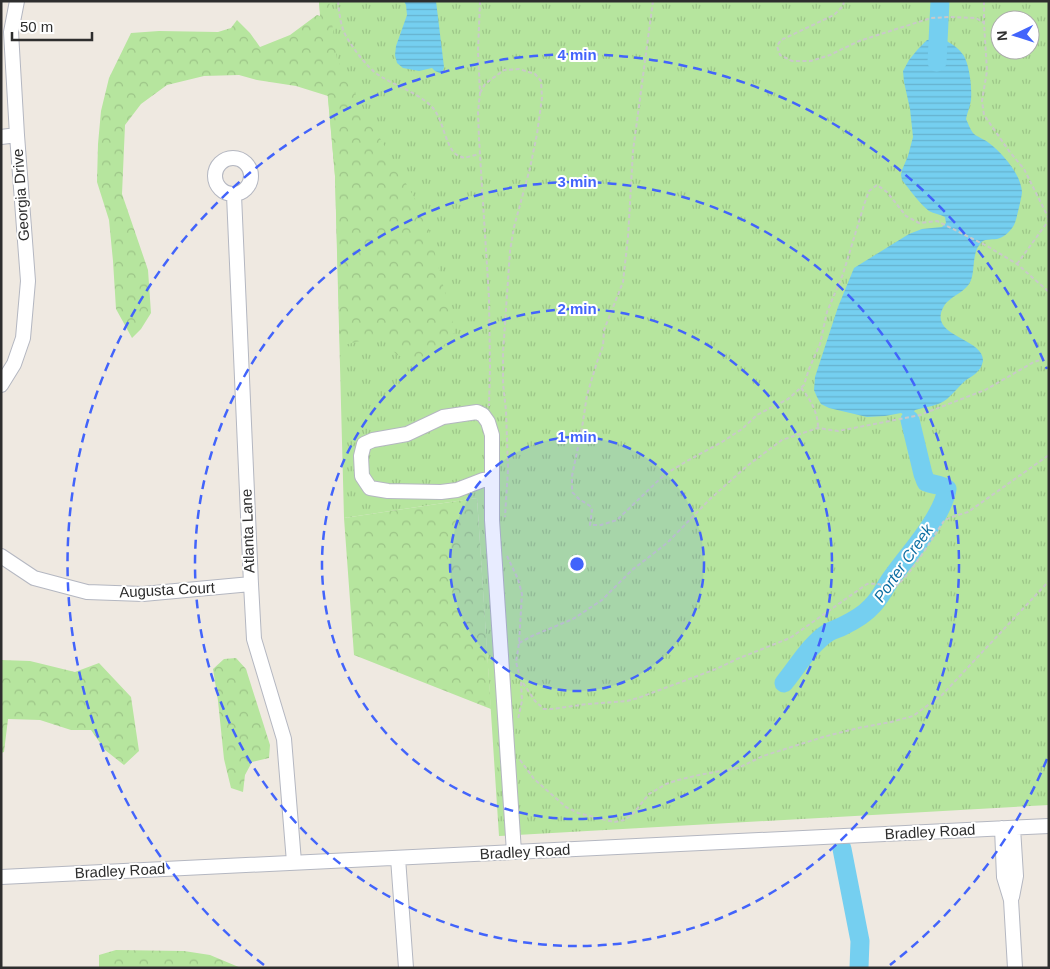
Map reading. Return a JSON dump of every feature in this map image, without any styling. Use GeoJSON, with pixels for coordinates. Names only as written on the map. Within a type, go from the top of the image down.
{"type":"FeatureCollection","features":[{"type":"Feature","properties":{"kind":"street","name":"Georgia Drive"},"geometry":{"type":"LineString","coordinates":[[1,385],[14,364],[23,338],[28,281],[17,136],[12,32],[17,1]]}},
{"type":"Feature","properties":{"kind":"street"},"geometry":{"type":"LineString","coordinates":[[1,136],[17,136]]}},
{"type":"Feature","properties":{"kind":"street","name":"Atlanta Lane"},"geometry":{"type":"LineString","coordinates":[[234,195],[250,584],[254,639],[284,739],[294,862]]}},
{"type":"Feature","properties":{"kind":"street"},"geometry":{"type":"LineString","coordinates":[[492,479],[483,480],[457,490],[441,492],[388,491],[370,488],[362,476],[361,456],[364,444],[373,440],[407,434],[443,418],[477,412],[483,415],[488,422],[492,435],[492,479],[492,520],[514,852]]}},
{"type":"Feature","properties":{"kind":"street","name":"Augusta Court"},"geometry":{"type":"LineString","coordinates":[[1,556],[34,578],[87,592],[143,594],[250,584]]}},
{"type":"Feature","properties":{"kind":"street","name":"Bradley Road"},"geometry":{"type":"LineString","coordinates":[[1,876],[1049,826]]}},
{"type":"Feature","properties":{"kind":"street"},"geometry":{"type":"LineString","coordinates":[[1007,828],[1016,876],[1011,900],[1015,968]]}},
{"type":"Feature","properties":{"kind":"street"},"geometry":{"type":"LineString","coordinates":[[398,858],[406,968]]}},
{"type":"Feature","properties":{"kind":"path"},"geometry":{"type":"LineString","coordinates":[[338,1],[344,31],[358,55],[378,76],[410,91],[431,105],[442,124],[451,148],[457,155],[464,158],[480,153]]}},
{"type":"Feature","properties":{"kind":"path"},"geometry":{"type":"LineString","coordinates":[[480,1],[478,50],[480,93],[478,112],[489,298],[490,367],[488,422]]}},
{"type":"Feature","properties":{"kind":"path"},"geometry":{"type":"LineString","coordinates":[[653,1],[633,151],[628,237],[623,282],[604,330],[604,346],[587,394],[572,476],[572,492],[590,506],[592,510],[590,524],[601,524],[616,520],[664,476],[722,442],[757,415],[788,399],[804,385],[820,344],[827,312],[843,274],[869,191],[877,185],[887,192],[906,216],[919,223],[937,221],[987,246],[1018,264],[1049,292]]}},
{"type":"Feature","properties":{"kind":"path"},"geometry":{"type":"LineString","coordinates":[[844,1],[843,6],[834,15],[781,40],[777,46],[780,55],[792,61],[812,61],[830,55],[859,41],[931,18],[976,18],[984,23]]}},
{"type":"Feature","properties":{"kind":"path"},"geometry":{"type":"LineString","coordinates":[[984,1],[987,70],[982,101],[984,114],[1009,151],[1024,169],[1049,219],[1018,264]]}},
{"type":"Feature","properties":{"kind":"path"},"geometry":{"type":"LineString","coordinates":[[480,93],[485,84],[504,70],[519,69],[535,74],[541,81],[542,98],[538,134],[514,227],[510,251],[503,383],[508,469],[505,523]]}},
{"type":"Feature","properties":{"kind":"path"},"geometry":{"type":"LineString","coordinates":[[519,643],[573,619],[602,600],[632,570],[667,543],[710,499],[747,466],[782,440],[818,428],[838,430],[920,415],[985,390],[1034,362],[1049,357]]}},
{"type":"Feature","properties":{"kind":"path"},"geometry":{"type":"LineString","coordinates":[[801,388],[807,394],[818,416],[818,428]]}},
{"type":"Feature","properties":{"kind":"path"},"geometry":{"type":"LineString","coordinates":[[521,681],[535,701],[544,709],[627,701],[716,669],[790,638],[867,584],[882,584],[890,590],[894,588],[907,576],[944,521],[968,512],[1049,455]]}},
{"type":"Feature","properties":{"kind":"path"},"geometry":{"type":"LineString","coordinates":[[506,551],[522,594],[516,662],[521,681],[522,701],[516,727]]}},
{"type":"Feature","properties":{"kind":"path"},"geometry":{"type":"LineString","coordinates":[[518,754],[534,779],[566,807],[578,813],[614,822],[624,820],[632,815],[649,794],[666,784],[699,774],[738,768],[763,756],[823,737],[913,716],[942,695],[1049,580]]}},
{"type":"Feature","properties":{"kind":"green space"},"geometry":{"type":"Polygon","coordinates":[[[319,1],[1049,1],[1049,805],[499,836],[477,498],[344,518],[335,176],[319,1]]]}},
{"type":"Feature","properties":{"kind":"green space"},"geometry":{"type":"Polygon","coordinates":[[[319,1],[329,1],[337,59],[366,114],[426,218],[455,332],[428,364],[397,355],[380,336],[340,346],[335,176],[328,96],[296,86],[239,75],[204,76],[167,85],[141,104],[125,125],[122,194],[148,270],[151,313],[141,329],[132,338],[116,309],[109,220],[97,182],[101,111],[109,78],[131,33],[159,31],[218,32],[231,28],[237,20],[260,47],[290,35],[317,15],[320,16],[319,1]]]}},
{"type":"Feature","properties":{"kind":"green space"},"geometry":{"type":"Polygon","coordinates":[[[477,498],[491,709],[354,655],[344,518],[477,498]]]}},
{"type":"Feature","properties":{"kind":"green space"},"geometry":{"type":"Polygon","coordinates":[[[236,658],[246,669],[270,745],[269,758],[252,762],[245,775],[243,792],[231,788],[224,759],[213,669],[224,659],[236,658]]]}},
{"type":"Feature","properties":{"kind":"green space"},"geometry":{"type":"Polygon","coordinates":[[[1,660],[30,661],[75,672],[99,663],[131,697],[139,751],[124,765],[105,750],[91,730],[71,730],[40,720],[8,719],[4,752],[1,753],[1,660]]]}},
{"type":"Feature","properties":{"kind":"green space"},"geometry":{"type":"Polygon","coordinates":[[[116,950],[184,951],[210,955],[241,968],[99,968],[99,955],[116,950]]]}},
{"type":"Feature","properties":{"kind":"water"},"geometry":{"type":"Polygon","coordinates":[[[404,1],[436,1],[444,67],[442,74],[432,68],[419,71],[403,68],[397,63],[395,55],[396,46],[407,15],[404,1]]]}},
{"type":"Feature","properties":{"kind":"water"},"geometry":{"type":"Polygon","coordinates":[[[938,39],[957,48],[967,63],[971,103],[966,119],[971,130],[1005,158],[1015,171],[1022,192],[1013,227],[1002,237],[986,240],[980,244],[977,248],[969,284],[947,302],[941,316],[943,324],[949,331],[975,347],[981,353],[983,361],[980,369],[947,399],[936,405],[915,410],[911,416],[901,413],[867,417],[829,408],[821,404],[817,397],[814,390],[815,377],[838,307],[854,268],[909,234],[922,229],[942,227],[946,223],[945,217],[929,211],[922,205],[902,180],[901,175],[913,137],[903,71],[909,60],[927,40],[938,39]]]}},
{"type":"Feature","properties":{"kind":"waterway","name":"Porter Creek"},"geometry":{"type":"LineString","coordinates":[[937,62],[940,1]]}},
{"type":"Feature","properties":{"kind":"waterway","name":"Porter Creek"},"geometry":{"type":"LineString","coordinates":[[784,683],[810,649],[822,637],[865,613],[880,596],[925,534],[939,511],[947,489],[926,482],[910,420]]}},
{"type":"Feature","properties":{"kind":"waterway","name":"Porter Creek"},"geometry":{"type":"LineString","coordinates":[[842,849],[860,941],[859,968]]}}]}
